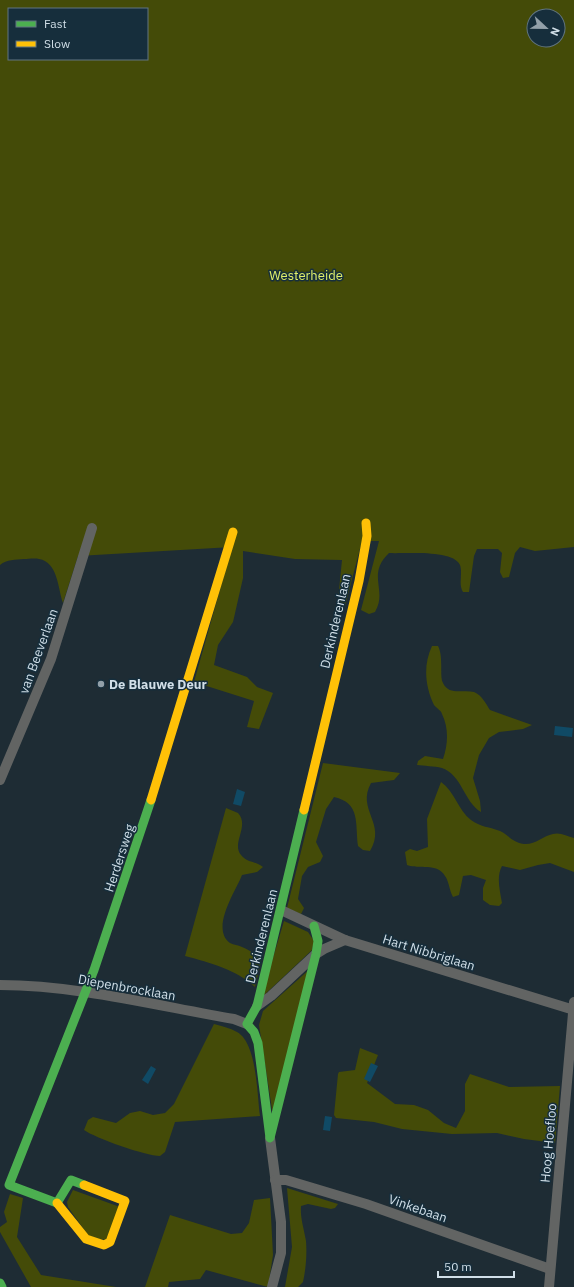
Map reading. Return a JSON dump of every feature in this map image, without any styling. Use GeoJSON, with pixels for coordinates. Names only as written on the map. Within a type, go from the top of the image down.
{"type":"FeatureCollection","features":[{"type":"Feature","properties":{"kind":"street","name":"Derkinderenlaan"},"geometry":{"type":"LineString","coordinates":[[247,1024],[257,1006],[281,910],[359,581],[367,536],[366,523]]}},
{"type":"Feature","properties":{"kind":"street","name":"van Beeverlaan"},"geometry":{"type":"LineString","coordinates":[[0,780],[51,659],[92,528]]}},
{"type":"Feature","properties":{"kind":"street","name":"Herdersweg"},"geometry":{"type":"LineString","coordinates":[[57,1204],[9,1186],[85,993],[120,898],[186,690],[233,532]]}},
{"type":"Feature","properties":{"kind":"street","name":"Hart Nibbriglaan"},"geometry":{"type":"LineString","coordinates":[[281,910],[345,940],[574,1007]]}},
{"type":"Feature","properties":{"kind":"street"},"geometry":{"type":"LineString","coordinates":[[270,1138],[316,954],[318,941],[314,926]]}},
{"type":"Feature","properties":{"kind":"street"},"geometry":{"type":"LineString","coordinates":[[257,1006],[271,996],[316,954],[345,940]]}},
{"type":"Feature","properties":{"kind":"street","name":"Diepenbrocklaan"},"geometry":{"type":"LineString","coordinates":[[0,985],[30,985],[85,993],[234,1019],[247,1024]]}},
{"type":"Feature","properties":{"kind":"street","name":"Hoog Hoefloo"},"geometry":{"type":"LineString","coordinates":[[549,1287],[574,1007]]}},
{"type":"Feature","properties":{"kind":"street"},"geometry":{"type":"LineString","coordinates":[[247,1024],[254,1032],[258,1043],[281,1222],[281,1253],[272,1287]]}},
{"type":"Feature","properties":{"kind":"street"},"geometry":{"type":"LineString","coordinates":[[72,1180],[125,1201],[110,1242],[104,1245],[86,1239],[57,1204],[72,1180]]}},
{"type":"Feature","properties":{"kind":"street","name":"Vinkebaan"},"geometry":{"type":"LineString","coordinates":[[275,1180],[286,1180],[366,1204],[550,1269]]}},
{"type":"Feature","properties":{"kind":"street"},"geometry":{"type":"LineString","coordinates":[[0,1283],[2,1287]]}},
{"type":"Feature","properties":{"kind":"green space","name":"Westerheide"},"geometry":{"type":"Polygon","coordinates":[[[0,0],[574,0],[574,547],[535,551],[520,547],[515,553],[509,577],[503,578],[500,572],[502,553],[498,549],[477,549],[474,556],[469,592],[463,592],[461,568],[456,560],[438,554],[389,553],[382,561],[379,568],[378,604],[375,612],[369,614],[361,610],[379,541],[362,541],[345,606],[338,600],[342,560],[295,559],[243,551],[243,578],[233,622],[218,645],[214,665],[247,677],[257,687],[273,693],[259,729],[247,727],[254,701],[194,682],[232,547],[78,556],[63,603],[54,571],[45,561],[36,559],[8,561],[0,565],[0,0]]]}},
{"type":"Feature","properties":{"kind":"green space"},"geometry":{"type":"Polygon","coordinates":[[[432,646],[438,646],[440,651],[441,676],[446,687],[453,691],[470,691],[477,693],[482,697],[490,710],[532,725],[523,729],[499,732],[489,738],[479,755],[473,778],[480,801],[481,812],[475,808],[459,782],[449,771],[439,767],[417,765],[418,761],[425,756],[443,759],[447,742],[447,731],[444,719],[441,711],[434,705],[427,683],[426,668],[432,646]]]}},
{"type":"Feature","properties":{"kind":"green space"},"geometry":{"type":"Polygon","coordinates":[[[323,763],[400,773],[394,780],[371,783],[367,793],[367,801],[375,832],[374,841],[370,851],[363,850],[358,846],[356,822],[353,809],[343,800],[334,797],[326,809],[316,842],[323,856],[320,862],[308,867],[302,876],[298,899],[304,908],[301,914],[287,908],[323,763]]]}},
{"type":"Feature","properties":{"kind":"green space"},"geometry":{"type":"Polygon","coordinates":[[[441,782],[450,791],[463,811],[471,820],[481,826],[500,831],[516,842],[528,844],[549,835],[556,834],[564,834],[574,838],[574,872],[550,863],[520,870],[502,866],[499,879],[502,903],[499,906],[490,905],[483,900],[483,888],[486,880],[471,875],[463,876],[459,895],[453,897],[446,878],[442,872],[433,868],[407,865],[405,852],[410,849],[417,851],[428,847],[427,819],[441,782]]]}},
{"type":"Feature","properties":{"kind":"green space"},"geometry":{"type":"Polygon","coordinates":[[[226,808],[238,813],[241,818],[242,829],[238,850],[241,855],[243,858],[263,867],[257,872],[242,875],[226,909],[223,919],[225,936],[230,943],[248,950],[261,961],[255,987],[231,971],[185,956],[226,808]]]}},
{"type":"Feature","properties":{"kind":"green space"},"geometry":{"type":"Polygon","coordinates":[[[284,921],[308,932],[314,941],[312,950],[261,998],[284,921]]]}},
{"type":"Feature","properties":{"kind":"green space"},"geometry":{"type":"Polygon","coordinates":[[[311,968],[274,1122],[259,1025],[263,1011],[311,968]]]}},
{"type":"Feature","properties":{"kind":"green space"},"geometry":{"type":"Polygon","coordinates":[[[214,1024],[237,1032],[244,1038],[249,1047],[255,1070],[260,1116],[175,1122],[165,1152],[160,1156],[121,1146],[84,1130],[88,1120],[93,1117],[116,1123],[130,1113],[140,1111],[153,1115],[165,1113],[174,1104],[214,1024]]]}},
{"type":"Feature","properties":{"kind":"green space"},"geometry":{"type":"Polygon","coordinates":[[[360,1048],[378,1055],[367,1083],[395,1104],[414,1105],[428,1110],[444,1123],[456,1128],[465,1111],[465,1084],[470,1074],[509,1087],[560,1086],[555,1143],[524,1139],[497,1133],[452,1134],[402,1129],[374,1122],[336,1118],[334,1115],[338,1074],[339,1072],[355,1070],[360,1048]]]}},
{"type":"Feature","properties":{"kind":"green space"},"geometry":{"type":"Polygon","coordinates":[[[287,1188],[338,1204],[335,1208],[331,1209],[308,1204],[301,1206],[306,1241],[306,1267],[303,1282],[298,1287],[285,1287],[292,1247],[287,1188]]]}},
{"type":"Feature","properties":{"kind":"green space"},"geometry":{"type":"Polygon","coordinates":[[[73,1190],[120,1207],[107,1240],[90,1238],[68,1207],[67,1202],[73,1190]]]}},
{"type":"Feature","properties":{"kind":"green space"},"geometry":{"type":"Polygon","coordinates":[[[10,1194],[23,1198],[17,1237],[41,1275],[116,1287],[31,1287],[0,1232],[0,1227],[7,1222],[4,1212],[10,1194]]]}},
{"type":"Feature","properties":{"kind":"green space"},"geometry":{"type":"Polygon","coordinates":[[[270,1198],[273,1255],[268,1287],[206,1270],[200,1279],[169,1282],[168,1287],[145,1287],[170,1215],[231,1234],[242,1233],[249,1223],[254,1200],[270,1198]]]}},
{"type":"Feature","properties":{"kind":"water"},"geometry":{"type":"Polygon","coordinates":[[[555,726],[573,728],[572,737],[554,735],[555,726]]]}},
{"type":"Feature","properties":{"kind":"water"},"geometry":{"type":"Polygon","coordinates":[[[237,789],[245,792],[241,806],[233,804],[237,789]]]}},
{"type":"Feature","properties":{"kind":"water"},"geometry":{"type":"Polygon","coordinates":[[[371,1063],[378,1066],[370,1082],[364,1079],[371,1063]]]}},
{"type":"Feature","properties":{"kind":"water"},"geometry":{"type":"Polygon","coordinates":[[[151,1066],[156,1069],[148,1084],[142,1080],[151,1066]]]}},
{"type":"Feature","properties":{"kind":"water"},"geometry":{"type":"Polygon","coordinates":[[[325,1116],[332,1117],[330,1131],[323,1130],[325,1116]]]}},
{"type":"Feature","properties":{"kind":"traffic: fast"},"geometry":{"type":"LineString","coordinates":[[84,1185],[71,1180],[57,1203],[9,1185],[94,970],[151,800]]}},
{"type":"Feature","properties":{"kind":"traffic: fast"},"geometry":{"type":"LineString","coordinates":[[304,810],[257,1006],[247,1024],[254,1032],[258,1043],[270,1138],[316,954],[318,941],[314,926]]}},
{"type":"Feature","properties":{"kind":"traffic: fast"},"geometry":{"type":"LineString","coordinates":[[0,1283],[2,1287]]}},
{"type":"Feature","properties":{"kind":"traffic: slow"},"geometry":{"type":"LineString","coordinates":[[304,810],[359,581],[367,536],[366,523]]}},
{"type":"Feature","properties":{"kind":"traffic: slow"},"geometry":{"type":"LineString","coordinates":[[151,800],[233,532]]}},
{"type":"Feature","properties":{"kind":"traffic: slow"},"geometry":{"type":"LineString","coordinates":[[57,1203],[86,1239],[104,1245],[110,1242],[125,1201],[84,1185]]}},
{"type":"Feature","properties":{"kind":"place","name":"De Blauwe Deur"},"geometry":{"type":"Point","coordinates":[101,684]}}]}
